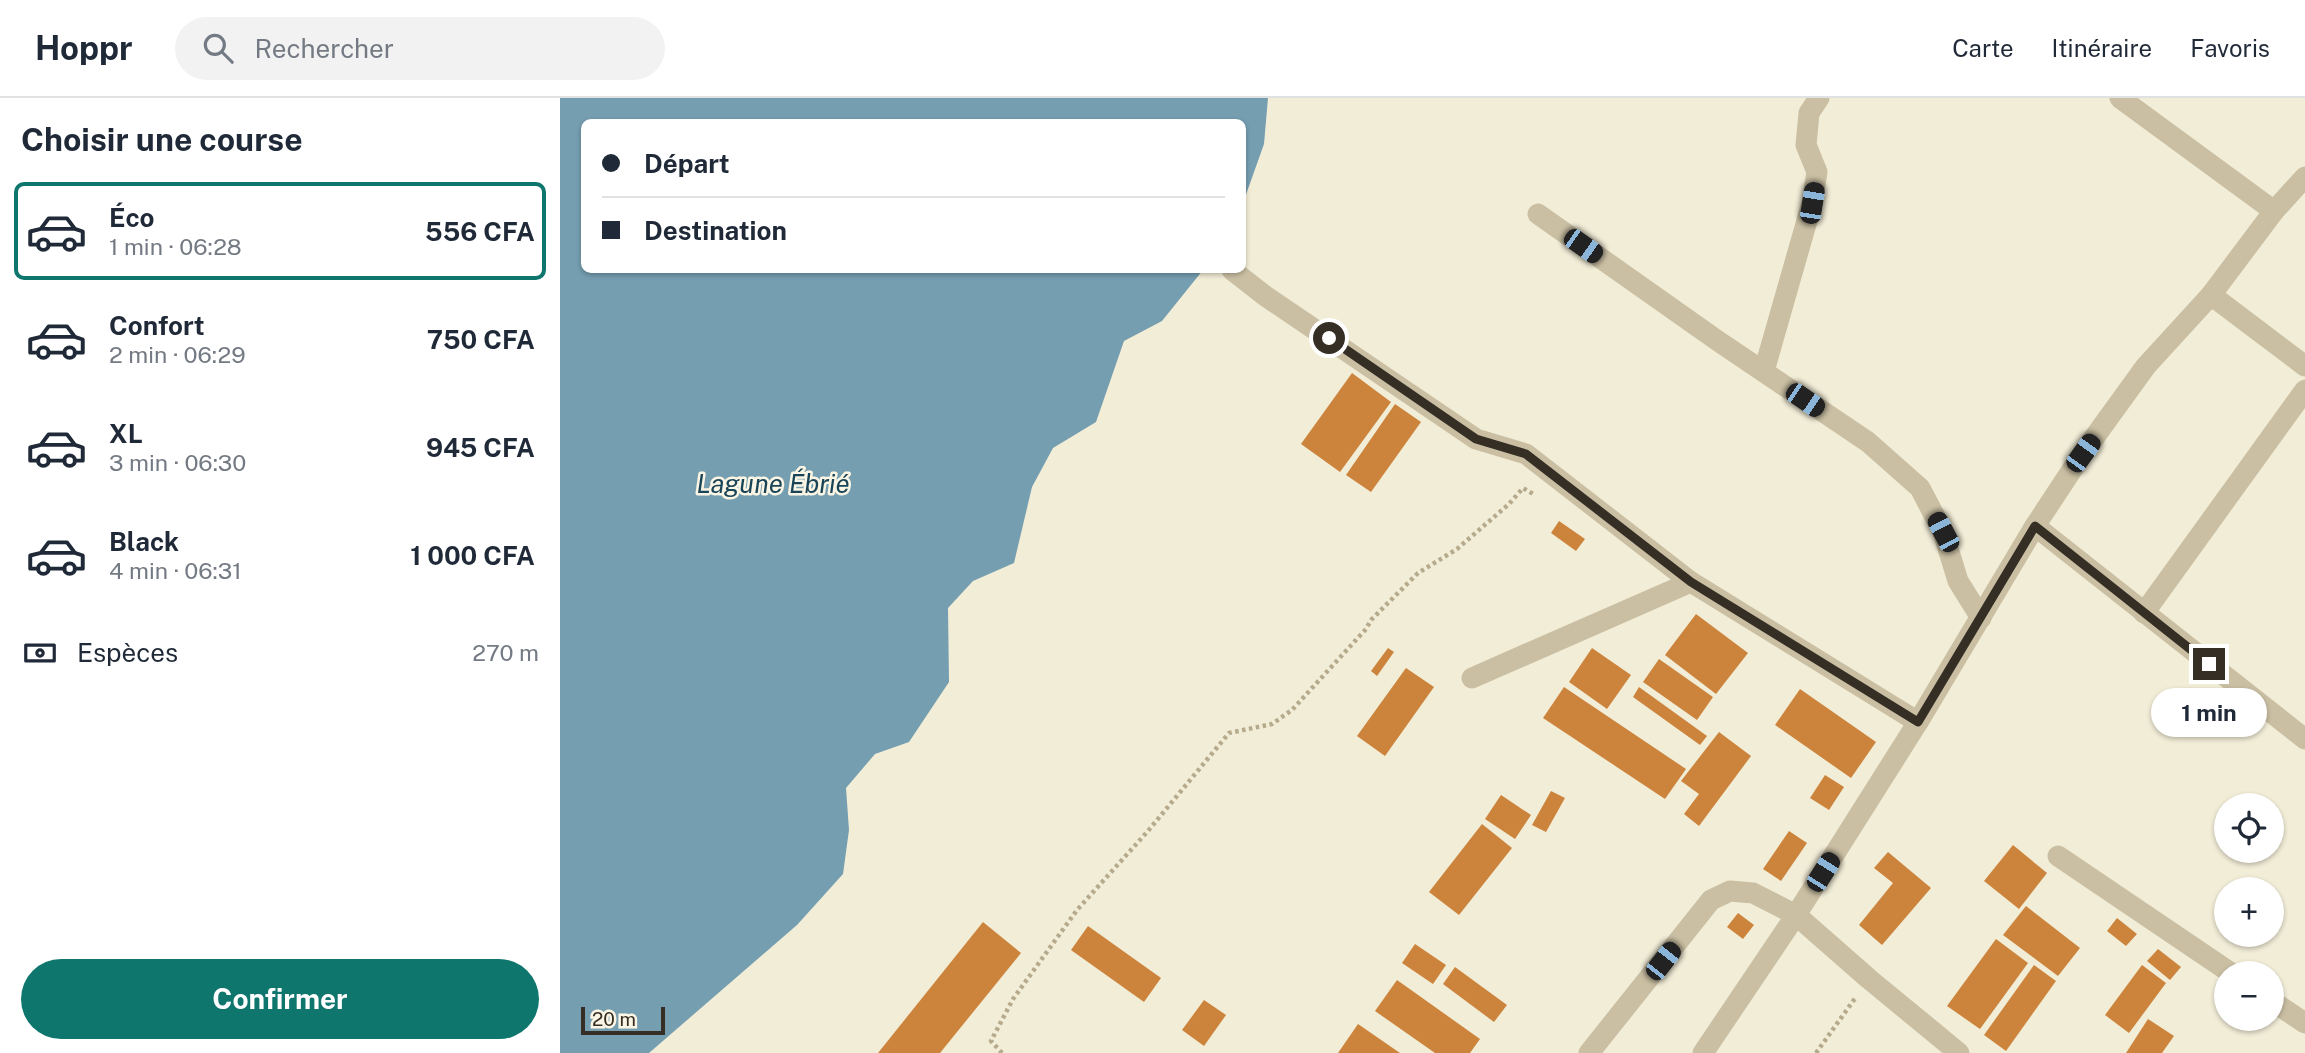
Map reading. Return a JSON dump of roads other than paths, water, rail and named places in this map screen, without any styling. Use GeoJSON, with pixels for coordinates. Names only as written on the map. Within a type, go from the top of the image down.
{"type":"FeatureCollection","features":[{"type":"Feature","properties":{"kind":"street"},"geometry":{"type":"LineString","coordinates":[[1764,371],[1812,203],[1817,172],[1807,145],[1809,113],[1819,98]]}},
{"type":"Feature","properties":{"kind":"street"},"geometry":{"type":"LineString","coordinates":[[2120,98],[2274,211]]}},
{"type":"Feature","properties":{"kind":"street"},"geometry":{"type":"LineString","coordinates":[[1703,1053],[1796,915],[1918,722],[2035,526],[2083,453],[2146,366],[2211,295],[2274,211],[2305,177]]}},
{"type":"Feature","properties":{"kind":"street"},"geometry":{"type":"LineString","coordinates":[[1538,214],[1868,442],[1920,488],[1943,532],[1958,580],[1981,618]]}},
{"type":"Feature","properties":{"kind":"street"},"geometry":{"type":"LineString","coordinates":[[1236,273],[1476,439],[1526,454],[1691,582],[1918,722]]}},
{"type":"Feature","properties":{"kind":"street"},"geometry":{"type":"LineString","coordinates":[[2211,295],[2305,366]]}},
{"type":"Feature","properties":{"kind":"street"},"geometry":{"type":"LineString","coordinates":[[2144,613],[2305,390]]}},
{"type":"Feature","properties":{"kind":"street"},"geometry":{"type":"LineString","coordinates":[[2035,526],[2144,613],[2302,730]]}},
{"type":"Feature","properties":{"kind":"street"},"geometry":{"type":"LineString","coordinates":[[1472,678],[1691,582]]}},
{"type":"Feature","properties":{"kind":"street"},"geometry":{"type":"LineString","coordinates":[[2058,856],[2214,962]]}},
{"type":"Feature","properties":{"kind":"street"},"geometry":{"type":"LineString","coordinates":[[1589,1053],[1711,900],[1730,891],[1753,893],[1796,915],[1959,1053]]}},
{"type":"Feature","properties":{"kind":"street"},"geometry":{"type":"LineString","coordinates":[[2284,1009],[2305,1023]]}},
{"type":"Feature","properties":{"kind":"water","name":"Lagune Ébrié"},"geometry":{"type":"Polygon","coordinates":[[[560,98],[1268,98],[1264,144],[1246,195],[1246,119],[581,119],[581,273],[1201,273],[1162,321],[1124,341],[1096,422],[1053,448],[1032,487],[1014,563],[973,581],[948,608],[949,682],[909,742],[875,754],[846,788],[849,830],[843,874],[797,925],[649,1053],[560,1053],[560,98]]]}}]}
